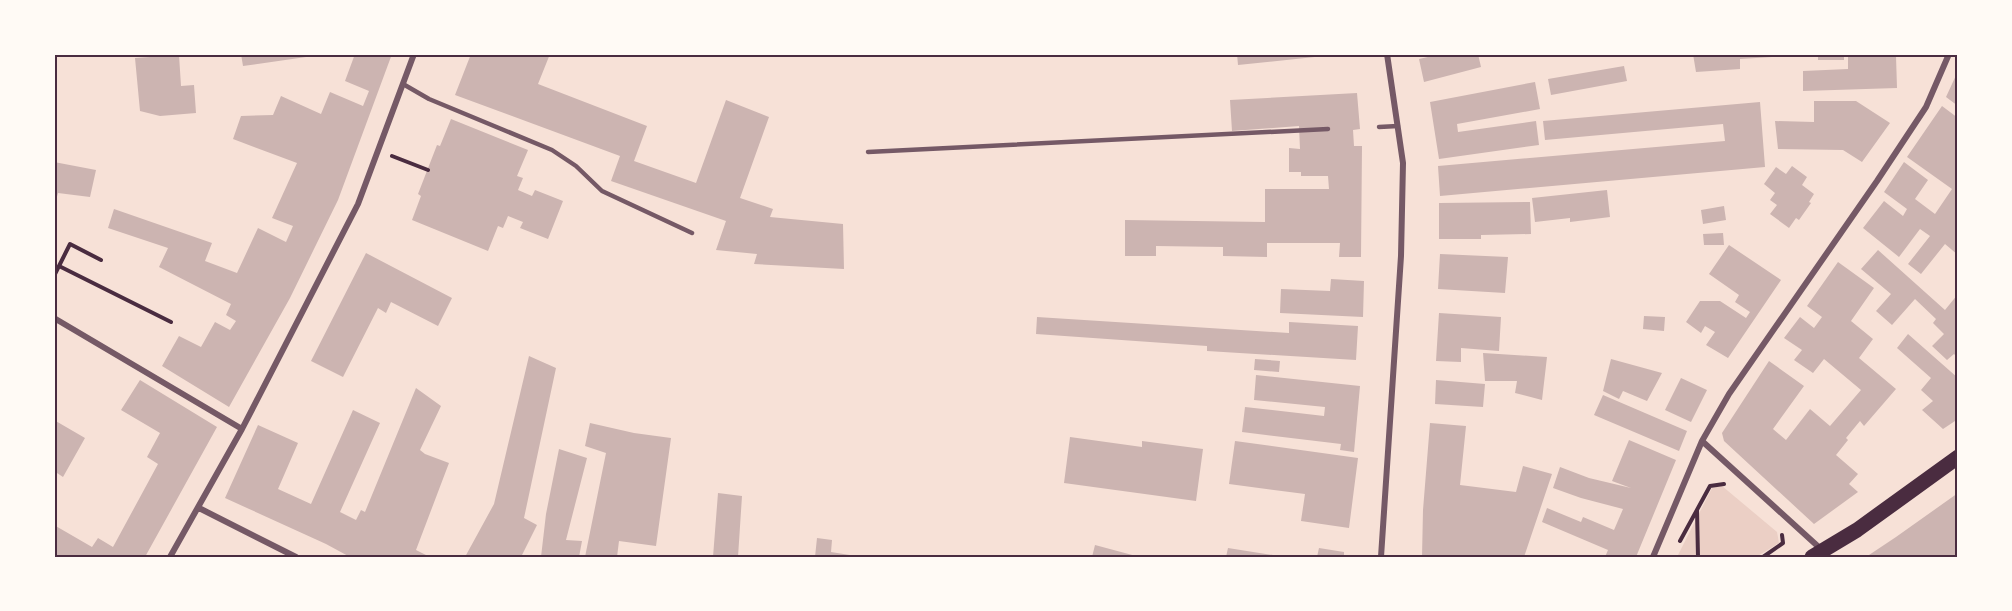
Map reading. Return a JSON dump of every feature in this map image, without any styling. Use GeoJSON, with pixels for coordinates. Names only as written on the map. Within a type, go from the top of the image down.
{"type":"FeatureCollection","features":[{"type":"Feature","properties":{"kind":"main road"},"geometry":{"type":"LineString","coordinates":[[1818,554],[1857,530],[1958,458]]}},
{"type":"Feature","properties":{"kind":"street"},"geometry":{"type":"LineString","coordinates":[[170,557],[242,429],[358,204],[414,54]]}},
{"type":"Feature","properties":{"kind":"street"},"geometry":{"type":"LineString","coordinates":[[1381,557],[1401,256],[1402,163],[1386,54]]}},
{"type":"Feature","properties":{"kind":"street"},"geometry":{"type":"LineString","coordinates":[[1653,557],[1702,441],[1729,394],[1926,107],[1949,54]]}},
{"type":"Feature","properties":{"kind":"street"},"geometry":{"type":"LineString","coordinates":[[54,318],[242,429]]}},
{"type":"Feature","properties":{"kind":"street"},"geometry":{"type":"LineString","coordinates":[[1702,441],[1818,554]]}},
{"type":"Feature","properties":{"kind":"street"},"geometry":{"type":"LineString","coordinates":[[199,508],[296,557]]}},
{"type":"Feature","properties":{"kind":"lane"},"geometry":{"type":"LineString","coordinates":[[403,84],[429,99],[552,150],[576,166],[602,191],[692,233]]}},
{"type":"Feature","properties":{"kind":"lane"},"geometry":{"type":"LineString","coordinates":[[1379,127],[1398,126]]}},
{"type":"Feature","properties":{"kind":"lane"},"geometry":{"type":"LineString","coordinates":[[868,152],[1328,129]]}},
{"type":"Feature","properties":{"kind":"path"},"geometry":{"type":"LineString","coordinates":[[392,156],[428,170]]}},
{"type":"Feature","properties":{"kind":"path"},"geometry":{"type":"LineString","coordinates":[[54,276],[70,244],[101,260]]}},
{"type":"Feature","properties":{"kind":"path"},"geometry":{"type":"LineString","coordinates":[[59,266],[171,322]]}},
{"type":"Feature","properties":{"kind":"path"},"geometry":{"type":"LineString","coordinates":[[1677,548],[1710,486],[1724,483],[1733,491]]}},
{"type":"Feature","properties":{"kind":"path"},"geometry":{"type":"LineString","coordinates":[[1697,509],[1698,557]]}},
{"type":"Feature","properties":{"kind":"path"},"geometry":{"type":"LineString","coordinates":[[1763,557],[1783,543],[1782,531]]}},
{"type":"Feature","properties":{"kind":"shaded area"},"geometry":{"type":"Polygon","coordinates":[[[1722,486],[1777,532],[1779,543],[1756,557],[1677,557],[1712,488],[1722,486]]]}},
{"type":"Feature","properties":{"kind":"building"},"geometry":{"type":"Polygon","coordinates":[[[241,54],[313,54],[313,56],[243,66],[241,54]]]}},
{"type":"Feature","properties":{"kind":"building"},"geometry":{"type":"Polygon","coordinates":[[[355,54],[392,54],[338,200],[290,298],[229,407],[162,366],[179,336],[201,347],[215,322],[230,330],[236,321],[226,315],[231,304],[159,267],[168,248],[108,228],[114,209],[212,243],[205,261],[237,273],[258,228],[286,242],[293,226],[272,218],[297,163],[233,139],[241,116],[273,115],[281,96],[321,114],[330,92],[363,106],[369,91],[345,81],[355,54]]]}},
{"type":"Feature","properties":{"kind":"building"},"geometry":{"type":"Polygon","coordinates":[[[471,54],[550,54],[538,84],[647,126],[634,161],[696,183],[726,100],[769,117],[740,198],[773,209],[770,217],[843,224],[844,269],[754,264],[757,254],[716,250],[726,221],[611,181],[620,156],[455,95],[471,54]]]}},
{"type":"Feature","properties":{"kind":"building"},"geometry":{"type":"Polygon","coordinates":[[[1237,54],[1324,54],[1324,56],[1238,65],[1237,54]]]}},
{"type":"Feature","properties":{"kind":"building"},"geometry":{"type":"Polygon","coordinates":[[[1441,54],[1478,54],[1481,67],[1424,82],[1419,59],[1441,54]]]}},
{"type":"Feature","properties":{"kind":"building"},"geometry":{"type":"Polygon","coordinates":[[[1693,54],[1786,54],[1787,56],[1740,59],[1740,69],[1696,72],[1693,54]]]}},
{"type":"Feature","properties":{"kind":"building"},"geometry":{"type":"Polygon","coordinates":[[[1818,54],[1844,54],[1844,60],[1818,60],[1818,54]]]}},
{"type":"Feature","properties":{"kind":"building"},"geometry":{"type":"Polygon","coordinates":[[[179,55],[181,86],[194,85],[196,113],[160,116],[140,111],[135,58],[179,55]]]}},
{"type":"Feature","properties":{"kind":"building"},"geometry":{"type":"Polygon","coordinates":[[[1896,56],[1897,88],[1803,91],[1803,71],[1848,69],[1848,57],[1896,56]]]}},
{"type":"Feature","properties":{"kind":"building"},"geometry":{"type":"Polygon","coordinates":[[[1624,66],[1627,81],[1551,95],[1548,79],[1624,66]]]}},
{"type":"Feature","properties":{"kind":"building"},"geometry":{"type":"Polygon","coordinates":[[[1958,71],[1958,106],[1946,97],[1958,71]]]}},
{"type":"Feature","properties":{"kind":"building"},"geometry":{"type":"Polygon","coordinates":[[[1535,82],[1540,109],[1457,124],[1458,132],[1536,121],[1539,145],[1439,159],[1430,102],[1535,82]]]}},
{"type":"Feature","properties":{"kind":"building"},"geometry":{"type":"Polygon","coordinates":[[[1357,93],[1360,129],[1353,130],[1354,146],[1362,146],[1361,257],[1339,257],[1340,243],[1267,243],[1267,257],[1223,256],[1223,247],[1156,246],[1156,256],[1125,256],[1125,220],[1265,222],[1265,189],[1329,189],[1328,176],[1301,176],[1301,172],[1289,172],[1289,148],[1300,149],[1299,126],[1232,131],[1230,100],[1357,93]]]}},
{"type":"Feature","properties":{"kind":"building"},"geometry":{"type":"Polygon","coordinates":[[[1814,101],[1856,101],[1890,123],[1862,162],[1843,150],[1778,149],[1775,121],[1814,122],[1814,101]]]}},
{"type":"Feature","properties":{"kind":"building"},"geometry":{"type":"Polygon","coordinates":[[[1760,102],[1765,167],[1440,196],[1438,166],[1725,141],[1723,124],[1545,140],[1543,121],[1760,102]]]}},
{"type":"Feature","properties":{"kind":"building"},"geometry":{"type":"Polygon","coordinates":[[[1942,106],[1958,118],[1958,255],[1945,244],[1921,274],[1908,264],[1930,236],[1920,229],[1899,257],[1863,228],[1884,201],[1903,216],[1907,209],[1884,192],[1904,162],[1928,180],[1915,199],[1935,214],[1952,189],[1907,157],[1942,106]]]}},
{"type":"Feature","properties":{"kind":"building"},"geometry":{"type":"Polygon","coordinates":[[[451,119],[528,150],[517,176],[523,178],[518,190],[532,196],[535,190],[563,201],[548,239],[520,228],[523,222],[508,216],[503,228],[498,226],[488,251],[412,220],[421,196],[418,194],[437,145],[440,146],[451,119]]]}},
{"type":"Feature","properties":{"kind":"building"},"geometry":{"type":"Polygon","coordinates":[[[54,162],[96,170],[90,197],[58,193],[54,207],[54,162]]]}},
{"type":"Feature","properties":{"kind":"building"},"geometry":{"type":"Polygon","coordinates":[[[1792,166],[1807,177],[1802,185],[1814,194],[1809,202],[1811,203],[1799,220],[1796,218],[1789,228],[1770,214],[1777,205],[1770,200],[1775,193],[1764,184],[1776,167],[1786,174],[1792,166]]]}},
{"type":"Feature","properties":{"kind":"building"},"geometry":{"type":"Polygon","coordinates":[[[1607,190],[1610,217],[1570,222],[1570,218],[1535,222],[1532,198],[1607,190]]]}},
{"type":"Feature","properties":{"kind":"building"},"geometry":{"type":"Polygon","coordinates":[[[1530,202],[1531,234],[1481,235],[1481,239],[1439,239],[1439,203],[1530,202]]]}},
{"type":"Feature","properties":{"kind":"building"},"geometry":{"type":"Polygon","coordinates":[[[1724,206],[1726,220],[1703,224],[1701,210],[1724,206]]]}},
{"type":"Feature","properties":{"kind":"building"},"geometry":{"type":"Polygon","coordinates":[[[1723,233],[1724,245],[1704,245],[1703,234],[1723,233]]]}},
{"type":"Feature","properties":{"kind":"building"},"geometry":{"type":"Polygon","coordinates":[[[1729,245],[1781,280],[1728,358],[1706,345],[1715,332],[1705,326],[1701,333],[1686,322],[1700,301],[1720,301],[1746,318],[1750,312],[1735,302],[1739,295],[1709,274],[1729,245]]]}},
{"type":"Feature","properties":{"kind":"building"},"geometry":{"type":"Polygon","coordinates":[[[1878,250],[1945,310],[1958,294],[1958,358],[1954,354],[1947,360],[1932,346],[1944,334],[1933,323],[1936,319],[1915,299],[1892,325],[1876,311],[1891,294],[1861,269],[1878,250]]]}},
{"type":"Feature","properties":{"kind":"building"},"geometry":{"type":"Polygon","coordinates":[[[366,253],[452,298],[438,326],[391,302],[386,313],[378,308],[343,377],[311,361],[366,253]]]}},
{"type":"Feature","properties":{"kind":"building"},"geometry":{"type":"Polygon","coordinates":[[[1440,254],[1508,257],[1505,293],[1438,289],[1440,254]]]}},
{"type":"Feature","properties":{"kind":"building"},"geometry":{"type":"Polygon","coordinates":[[[1838,262],[1874,288],[1851,321],[1873,339],[1859,358],[1896,389],[1864,426],[1860,421],[1836,455],[1858,474],[1849,484],[1858,492],[1814,524],[1724,441],[1722,433],[1769,361],[1804,386],[1773,429],[1786,440],[1810,409],[1830,426],[1861,390],[1824,359],[1813,373],[1794,360],[1802,350],[1784,338],[1800,317],[1814,328],[1822,317],[1807,306],[1838,262]]]}},
{"type":"Feature","properties":{"kind":"building"},"geometry":{"type":"Polygon","coordinates":[[[1331,279],[1364,281],[1363,317],[1280,313],[1281,289],[1330,291],[1331,279]]]}},
{"type":"Feature","properties":{"kind":"building"},"geometry":{"type":"Polygon","coordinates":[[[1439,313],[1501,317],[1499,351],[1461,348],[1461,362],[1436,361],[1439,313]]]}},
{"type":"Feature","properties":{"kind":"building"},"geometry":{"type":"Polygon","coordinates":[[[1644,316],[1665,317],[1664,331],[1643,329],[1644,316]]]}},
{"type":"Feature","properties":{"kind":"building"},"geometry":{"type":"Polygon","coordinates":[[[1037,317],[1289,333],[1289,322],[1358,326],[1356,360],[1207,351],[1207,346],[1036,334],[1037,317]]]}},
{"type":"Feature","properties":{"kind":"building"},"geometry":{"type":"Polygon","coordinates":[[[1908,334],[1958,378],[1958,419],[1943,429],[1922,410],[1933,401],[1921,390],[1931,378],[1897,348],[1908,334]]]}},
{"type":"Feature","properties":{"kind":"building"},"geometry":{"type":"Polygon","coordinates":[[[1483,353],[1547,357],[1542,400],[1515,393],[1517,381],[1485,381],[1483,353]]]}},
{"type":"Feature","properties":{"kind":"building"},"geometry":{"type":"Polygon","coordinates":[[[529,356],[556,368],[524,518],[537,525],[521,557],[465,557],[494,504],[529,356]]]}},
{"type":"Feature","properties":{"kind":"building"},"geometry":{"type":"Polygon","coordinates":[[[1255,359],[1280,361],[1279,372],[1254,370],[1255,359]]]}},
{"type":"Feature","properties":{"kind":"building"},"geometry":{"type":"Polygon","coordinates":[[[1611,359],[1662,373],[1647,401],[1623,391],[1619,399],[1603,391],[1611,359]]]}},
{"type":"Feature","properties":{"kind":"building"},"geometry":{"type":"Polygon","coordinates":[[[1256,375],[1360,386],[1354,452],[1340,450],[1341,444],[1242,432],[1245,407],[1324,416],[1325,407],[1254,400],[1256,375]]]}},
{"type":"Feature","properties":{"kind":"building"},"geometry":{"type":"Polygon","coordinates":[[[1681,378],[1707,390],[1691,422],[1665,410],[1681,378]]]}},
{"type":"Feature","properties":{"kind":"building"},"geometry":{"type":"Polygon","coordinates":[[[140,380],[217,427],[145,557],[54,557],[54,525],[92,547],[98,538],[113,547],[158,464],[147,457],[160,433],[121,410],[140,380]]]}},
{"type":"Feature","properties":{"kind":"building"},"geometry":{"type":"Polygon","coordinates":[[[1436,380],[1485,384],[1483,407],[1435,404],[1436,380]]]}},
{"type":"Feature","properties":{"kind":"building"},"geometry":{"type":"Polygon","coordinates":[[[416,388],[441,406],[420,450],[449,463],[416,550],[430,557],[350,557],[225,498],[258,425],[298,443],[278,489],[311,504],[353,410],[380,423],[340,512],[356,520],[361,510],[365,512],[416,388]]]}},
{"type":"Feature","properties":{"kind":"building"},"geometry":{"type":"Polygon","coordinates":[[[1603,395],[1687,431],[1679,451],[1594,415],[1603,395]]]}},
{"type":"Feature","properties":{"kind":"building"},"geometry":{"type":"Polygon","coordinates":[[[54,420],[85,438],[63,477],[54,471],[54,420]]]}},
{"type":"Feature","properties":{"kind":"building"},"geometry":{"type":"Polygon","coordinates":[[[590,423],[634,433],[671,438],[656,546],[619,541],[617,557],[585,557],[606,453],[585,446],[590,423]]]}},
{"type":"Feature","properties":{"kind":"building"},"geometry":{"type":"Polygon","coordinates":[[[1430,423],[1466,426],[1460,485],[1516,492],[1523,466],[1552,474],[1524,557],[1422,557],[1423,510],[1430,423]]]}},
{"type":"Feature","properties":{"kind":"building"},"geometry":{"type":"Polygon","coordinates":[[[1070,437],[1142,447],[1142,441],[1203,449],[1196,501],[1064,483],[1070,437]]]}},
{"type":"Feature","properties":{"kind":"building"},"geometry":{"type":"Polygon","coordinates":[[[1629,440],[1676,460],[1636,557],[1605,557],[1608,550],[1542,522],[1547,508],[1581,522],[1583,517],[1614,530],[1623,509],[1553,488],[1560,467],[1589,478],[1631,488],[1612,481],[1629,440]]]}},
{"type":"Feature","properties":{"kind":"building"},"geometry":{"type":"Polygon","coordinates":[[[1235,441],[1358,458],[1349,528],[1301,521],[1305,494],[1229,484],[1235,441]]]}},
{"type":"Feature","properties":{"kind":"building"},"geometry":{"type":"Polygon","coordinates":[[[559,449],[587,458],[566,540],[582,541],[579,557],[541,557],[546,514],[559,449]]]}},
{"type":"Feature","properties":{"kind":"building"},"geometry":{"type":"Polygon","coordinates":[[[718,493],[742,496],[738,557],[713,557],[718,493]]]}},
{"type":"Feature","properties":{"kind":"building"},"geometry":{"type":"Polygon","coordinates":[[[1958,493],[1958,557],[1866,557],[1896,537],[1958,493]]]}},
{"type":"Feature","properties":{"kind":"building"},"geometry":{"type":"Polygon","coordinates":[[[817,538],[832,540],[831,552],[862,557],[815,557],[817,538]]]}},
{"type":"Feature","properties":{"kind":"building"},"geometry":{"type":"Polygon","coordinates":[[[1095,545],[1136,556],[1136,557],[1092,557],[1095,545]]]}},
{"type":"Feature","properties":{"kind":"building"},"geometry":{"type":"Polygon","coordinates":[[[1228,548],[1279,556],[1279,557],[1226,557],[1228,548]]]}},
{"type":"Feature","properties":{"kind":"building"},"geometry":{"type":"Polygon","coordinates":[[[1319,548],[1344,552],[1344,557],[1317,557],[1319,548]]]}}]}
